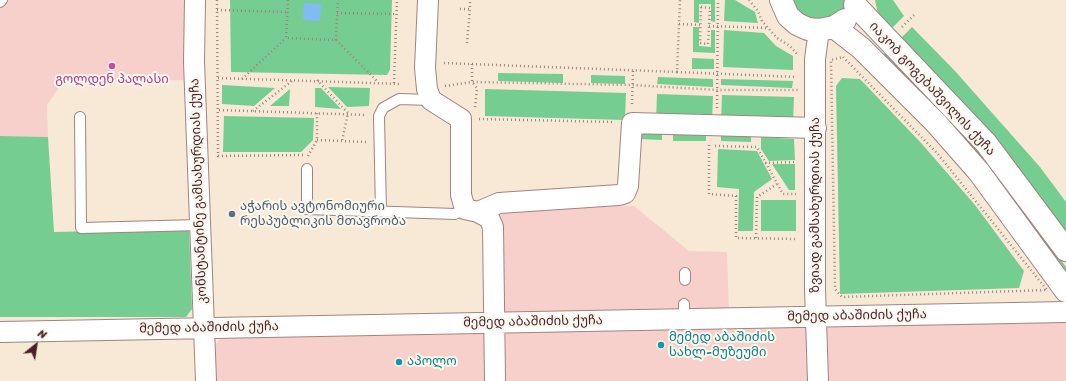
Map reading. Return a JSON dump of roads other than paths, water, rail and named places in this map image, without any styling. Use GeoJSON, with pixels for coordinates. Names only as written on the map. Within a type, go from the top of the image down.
{"type":"FeatureCollection","features":[{"type":"Feature","properties":{"kind":"main road"},"geometry":{"type":"LineString","coordinates":[[779,2],[788,16],[797,24],[808,29],[827,29],[847,18],[856,2]]}},
{"type":"Feature","properties":{"kind":"main road","name":"იაკობ გოგებაშვილის ქუჩა"},"geometry":{"type":"LineString","coordinates":[[856,2],[986,143],[1066,250]]}},
{"type":"Feature","properties":{"kind":"main road","name":"იაკობ გოგებაშვილის ქუჩა"},"geometry":{"type":"LineString","coordinates":[[827,29],[861,48],[941,129],[979,172],[1066,291]]}},
{"type":"Feature","properties":{"kind":"street","name":"კონსტანტინე გამსახურდიას ქუჩა"},"geometry":{"type":"LineString","coordinates":[[195,0],[194,62],[206,381]]}},
{"type":"Feature","properties":{"kind":"street"},"geometry":{"type":"LineString","coordinates":[[428,0],[425,62],[427,89],[431,100],[442,109],[468,119],[462,195],[472,210],[489,218],[493,227],[495,381]]}},
{"type":"Feature","properties":{"kind":"street","name":"ზვიად გამსახურდიას ქუჩა"},"geometry":{"type":"LineString","coordinates":[[818,381],[816,317],[815,59],[827,29]]}},
{"type":"Feature","properties":{"kind":"street"},"geometry":{"type":"LineString","coordinates":[[472,210],[499,203],[618,196],[625,193],[628,186],[632,123],[717,124],[816,128]]}},
{"type":"Feature","properties":{"kind":"street","name":"მემედ აბაშიძის ქუჩა"},"geometry":{"type":"LineString","coordinates":[[0,332],[494,323],[684,312],[816,317],[1066,312]]}},
{"type":"Feature","properties":{"kind":"lane"},"geometry":{"type":"LineString","coordinates":[[381,211],[379,116],[383,108],[399,99],[431,100]]}},
{"type":"Feature","properties":{"kind":"lane"},"geometry":{"type":"LineString","coordinates":[[80,117],[81,228],[200,225]]}},
{"type":"Feature","properties":{"kind":"lane"},"geometry":{"type":"LineString","coordinates":[[308,169],[307,209],[455,214],[472,210]]}},
{"type":"Feature","properties":{"kind":"water"},"geometry":{"type":"Polygon","coordinates":[[[304,3],[321,4],[320,21],[303,20],[304,3]]]}},
{"type":"Feature","properties":{"kind":"place","name":"გოლდენ პალასი"},"geometry":{"type":"Point","coordinates":[112,66]}},
{"type":"Feature","properties":{"kind":"place","name":"აჭარის ავტონომიური რესპუბლიკის მთავრობა"},"geometry":{"type":"Point","coordinates":[232,214]}},
{"type":"Feature","properties":{"kind":"place","name":"მემედ აბაშიძის სახლ-მუზეუმი"},"geometry":{"type":"Point","coordinates":[661,345]}},
{"type":"Feature","properties":{"kind":"place","name":"აპოლო"},"geometry":{"type":"Point","coordinates":[399,362]}}]}
